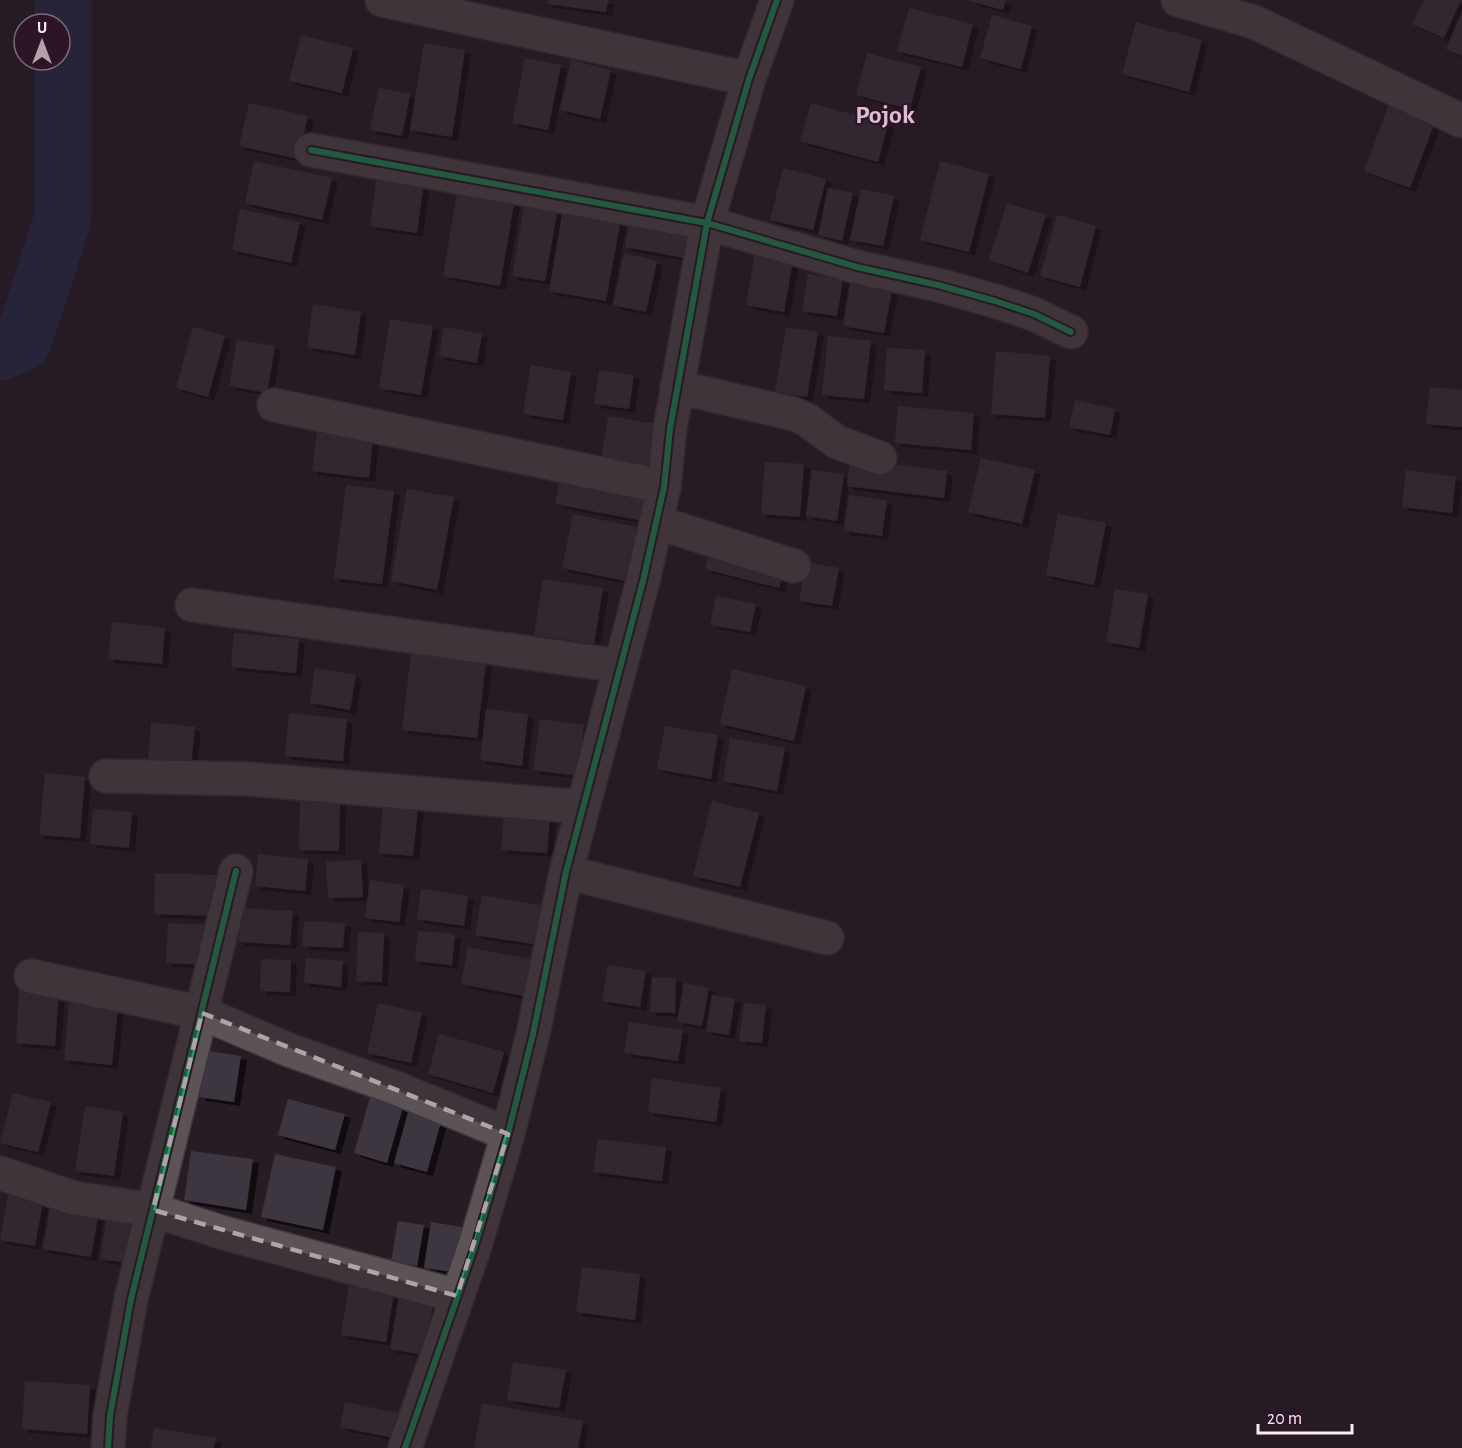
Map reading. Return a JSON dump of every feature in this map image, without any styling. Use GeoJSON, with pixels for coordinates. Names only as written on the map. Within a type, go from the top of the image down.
{"type":"FeatureCollection","features":[{"type":"Feature","properties":{"kind":"street"},"geometry":{"type":"LineString","coordinates":[[382,0],[749,79]]}},
{"type":"Feature","properties":{"kind":"street"},"geometry":{"type":"LineString","coordinates":[[405,1448],[475,1246],[508,1134],[533,1034],[566,872],[643,581],[664,487],[670,429],[707,224],[749,79],[777,0]]}},
{"type":"Feature","properties":{"kind":"street"},"geometry":{"type":"LineString","coordinates":[[1179,0],[1259,11],[1462,121]]}},
{"type":"Feature","properties":{"kind":"street"},"geometry":{"type":"LineString","coordinates":[[311,150],[707,224],[857,267],[938,285],[995,301],[1034,314],[1071,332]]}},
{"type":"Feature","properties":{"kind":"street"},"geometry":{"type":"LineString","coordinates":[[677,387],[794,414],[807,420],[837,442],[880,458]]}},
{"type":"Feature","properties":{"kind":"street"},"geometry":{"type":"LineString","coordinates":[[274,405],[664,487]]}},
{"type":"Feature","properties":{"kind":"street"},"geometry":{"type":"LineString","coordinates":[[656,522],[794,566]]}},
{"type":"Feature","properties":{"kind":"street"},"geometry":{"type":"LineString","coordinates":[[192,605],[620,666]]}},
{"type":"Feature","properties":{"kind":"street"},"geometry":{"type":"LineString","coordinates":[[106,776],[250,779],[583,807]]}},
{"type":"Feature","properties":{"kind":"street"},"geometry":{"type":"LineString","coordinates":[[108,1448],[110,1416],[131,1299],[236,871]]}},
{"type":"Feature","properties":{"kind":"street"},"geometry":{"type":"LineString","coordinates":[[566,872],[827,938]]}},
{"type":"Feature","properties":{"kind":"street"},"geometry":{"type":"LineString","coordinates":[[31,976],[202,1013],[289,1050],[396,1088],[508,1134]]}},
{"type":"Feature","properties":{"kind":"street"},"geometry":{"type":"LineString","coordinates":[[0,1173],[74,1198],[153,1210],[224,1233],[457,1296]]}},
{"type":"Feature","properties":{"kind":"highlighted area"},"geometry":{"type":"Polygon","coordinates":[[[202,1013],[508,1134],[457,1296],[153,1210],[202,1013]]]}},
{"type":"Feature","properties":{"kind":"building"},"geometry":{"type":"Polygon","coordinates":[[[548,0],[608,0],[606,12],[547,4],[548,0]]]}},
{"type":"Feature","properties":{"kind":"building"},"geometry":{"type":"Polygon","coordinates":[[[967,0],[1006,0],[1003,10],[967,0]]]}},
{"type":"Feature","properties":{"kind":"building"},"geometry":{"type":"Polygon","coordinates":[[[1424,0],[1461,0],[1444,38],[1412,24],[1424,0]]]}},
{"type":"Feature","properties":{"kind":"building"},"geometry":{"type":"Polygon","coordinates":[[[909,8],[973,24],[962,67],[897,51],[909,8]]]}},
{"type":"Feature","properties":{"kind":"building"},"geometry":{"type":"Polygon","coordinates":[[[1462,11],[1462,56],[1446,49],[1462,11]]]}},
{"type":"Feature","properties":{"kind":"building"},"geometry":{"type":"Polygon","coordinates":[[[992,15],[1032,26],[1021,69],[980,58],[992,15]]]}},
{"type":"Feature","properties":{"kind":"building"},"geometry":{"type":"Polygon","coordinates":[[[1136,22],[1202,40],[1189,92],[1122,74],[1136,22]]]}},
{"type":"Feature","properties":{"kind":"building"},"geometry":{"type":"Polygon","coordinates":[[[301,35],[353,48],[342,93],[289,81],[301,35]]]}},
{"type":"Feature","properties":{"kind":"building"},"geometry":{"type":"Polygon","coordinates":[[[424,43],[465,50],[452,137],[410,130],[424,43]]]}},
{"type":"Feature","properties":{"kind":"building"},"geometry":{"type":"Polygon","coordinates":[[[867,53],[921,67],[910,109],[856,95],[867,53]]]}},
{"type":"Feature","properties":{"kind":"building"},"geometry":{"type":"Polygon","coordinates":[[[525,58],[561,65],[548,130],[512,123],[525,58]]]}},
{"type":"Feature","properties":{"kind":"building"},"geometry":{"type":"Polygon","coordinates":[[[571,60],[611,70],[600,119],[560,110],[571,60]]]}},
{"type":"Feature","properties":{"kind":"building"},"geometry":{"type":"Polygon","coordinates":[[[379,88],[410,94],[402,136],[370,130],[379,88]]]}},
{"type":"Feature","properties":{"kind":"building"},"geometry":{"type":"Polygon","coordinates":[[[249,103],[308,116],[298,159],[239,146],[249,103]]]}},
{"type":"Feature","properties":{"kind":"building"},"geometry":{"type":"Polygon","coordinates":[[[811,103],[888,124],[878,162],[800,141],[811,103]]]}},
{"type":"Feature","properties":{"kind":"building"},"geometry":{"type":"Polygon","coordinates":[[[1389,104],[1435,122],[1410,188],[1364,171],[1389,104]]]}},
{"type":"Feature","properties":{"kind":"building"},"geometry":{"type":"Polygon","coordinates":[[[254,161],[332,178],[322,220],[245,203],[254,161]]]}},
{"type":"Feature","properties":{"kind":"building"},"geometry":{"type":"Polygon","coordinates":[[[940,161],[989,174],[969,252],[920,240],[940,161]]]}},
{"type":"Feature","properties":{"kind":"building"},"geometry":{"type":"Polygon","coordinates":[[[783,168],[826,179],[813,230],[770,220],[783,168]]]}},
{"type":"Feature","properties":{"kind":"building"},"geometry":{"type":"Polygon","coordinates":[[[377,174],[424,181],[417,233],[370,226],[377,174]]]}},
{"type":"Feature","properties":{"kind":"building"},"geometry":{"type":"Polygon","coordinates":[[[458,188],[515,198],[500,286],[443,276],[458,188]]]}},
{"type":"Feature","properties":{"kind":"building"},"geometry":{"type":"Polygon","coordinates":[[[828,188],[853,193],[842,241],[818,235],[828,188]]]}},
{"type":"Feature","properties":{"kind":"building"},"geometry":{"type":"Polygon","coordinates":[[[861,189],[894,196],[883,246],[850,240],[861,189]]]}},
{"type":"Feature","properties":{"kind":"building"},"geometry":{"type":"Polygon","coordinates":[[[525,201],[558,207],[545,281],[512,276],[525,201]]]}},
{"type":"Feature","properties":{"kind":"building"},"geometry":{"type":"Polygon","coordinates":[[[564,203],[622,213],[606,301],[549,291],[564,203]]]}},
{"type":"Feature","properties":{"kind":"building"},"geometry":{"type":"Polygon","coordinates":[[[1007,203],[1046,215],[1028,273],[989,260],[1007,203]]]}},
{"type":"Feature","properties":{"kind":"building"},"geometry":{"type":"Polygon","coordinates":[[[240,209],[300,222],[291,263],[232,250],[240,209]]]}},
{"type":"Feature","properties":{"kind":"building"},"geometry":{"type":"Polygon","coordinates":[[[631,215],[696,228],[690,259],[625,247],[631,215]]]}},
{"type":"Feature","properties":{"kind":"building"},"geometry":{"type":"Polygon","coordinates":[[[1057,215],[1096,226],[1080,287],[1040,276],[1057,215]]]}},
{"type":"Feature","properties":{"kind":"building"},"geometry":{"type":"Polygon","coordinates":[[[756,247],[794,254],[784,312],[746,305],[756,247]]]}},
{"type":"Feature","properties":{"kind":"building"},"geometry":{"type":"Polygon","coordinates":[[[624,253],[657,261],[646,312],[613,305],[624,253]]]}},
{"type":"Feature","properties":{"kind":"building"},"geometry":{"type":"Polygon","coordinates":[[[852,273],[894,280],[884,333],[843,326],[852,273]]]}},
{"type":"Feature","properties":{"kind":"building"},"geometry":{"type":"Polygon","coordinates":[[[808,274],[843,279],[837,316],[802,311],[808,274]]]}},
{"type":"Feature","properties":{"kind":"building"},"geometry":{"type":"Polygon","coordinates":[[[313,304],[361,312],[355,355],[307,347],[313,304]]]}},
{"type":"Feature","properties":{"kind":"building"},"geometry":{"type":"Polygon","coordinates":[[[390,319],[433,326],[421,395],[379,388],[390,319]]]}},
{"type":"Feature","properties":{"kind":"building"},"geometry":{"type":"Polygon","coordinates":[[[193,327],[225,336],[208,397],[176,388],[193,327]]]}},
{"type":"Feature","properties":{"kind":"building"},"geometry":{"type":"Polygon","coordinates":[[[444,327],[482,334],[477,363],[439,356],[444,327]]]}},
{"type":"Feature","properties":{"kind":"building"},"geometry":{"type":"Polygon","coordinates":[[[786,327],[818,332],[807,397],[775,392],[786,327]]]}},
{"type":"Feature","properties":{"kind":"building"},"geometry":{"type":"Polygon","coordinates":[[[828,336],[871,341],[864,399],[822,395],[828,336]]]}},
{"type":"Feature","properties":{"kind":"building"},"geometry":{"type":"Polygon","coordinates":[[[237,340],[275,346],[267,393],[229,386],[237,340]]]}},
{"type":"Feature","properties":{"kind":"building"},"geometry":{"type":"Polygon","coordinates":[[[887,348],[925,350],[922,393],[884,390],[887,348]]]}},
{"type":"Feature","properties":{"kind":"building"},"geometry":{"type":"Polygon","coordinates":[[[996,351],[1050,356],[1045,418],[991,414],[996,351]]]}},
{"type":"Feature","properties":{"kind":"building"},"geometry":{"type":"Polygon","coordinates":[[[531,365],[571,372],[563,420],[523,414],[531,365]]]}},
{"type":"Feature","properties":{"kind":"building"},"geometry":{"type":"Polygon","coordinates":[[[599,370],[634,375],[629,409],[594,404],[599,370]]]}},
{"type":"Feature","properties":{"kind":"building"},"geometry":{"type":"Polygon","coordinates":[[[1430,387],[1462,390],[1462,427],[1426,424],[1430,387]]]}},
{"type":"Feature","properties":{"kind":"building"},"geometry":{"type":"Polygon","coordinates":[[[1075,400],[1115,409],[1110,435],[1069,427],[1075,400]]]}},
{"type":"Feature","properties":{"kind":"building"},"geometry":{"type":"Polygon","coordinates":[[[898,406],[974,413],[971,450],[895,443],[898,406]]]}},
{"type":"Feature","properties":{"kind":"building"},"geometry":{"type":"Polygon","coordinates":[[[608,416],[663,425],[656,467],[601,459],[608,416]]]}},
{"type":"Feature","properties":{"kind":"building"},"geometry":{"type":"Polygon","coordinates":[[[317,432],[373,439],[369,478],[312,471],[317,432]]]}},
{"type":"Feature","properties":{"kind":"building"},"geometry":{"type":"Polygon","coordinates":[[[981,458],[1035,470],[1022,524],[968,512],[981,458]]]}},
{"type":"Feature","properties":{"kind":"building"},"geometry":{"type":"Polygon","coordinates":[[[850,459],[947,471],[944,498],[847,486],[850,459]]]}},
{"type":"Feature","properties":{"kind":"building"},"geometry":{"type":"Polygon","coordinates":[[[765,462],[804,464],[800,517],[761,514],[765,462]]]}},
{"type":"Feature","properties":{"kind":"building"},"geometry":{"type":"Polygon","coordinates":[[[812,470],[844,474],[837,521],[806,516],[812,470]]]}},
{"type":"Feature","properties":{"kind":"building"},"geometry":{"type":"Polygon","coordinates":[[[1406,470],[1456,477],[1452,513],[1402,507],[1406,470]]]}},
{"type":"Feature","properties":{"kind":"building"},"geometry":{"type":"Polygon","coordinates":[[[561,475],[654,492],[649,522],[555,504],[561,475]]]}},
{"type":"Feature","properties":{"kind":"building"},"geometry":{"type":"Polygon","coordinates":[[[346,485],[394,491],[382,584],[334,578],[346,485]]]}},
{"type":"Feature","properties":{"kind":"building"},"geometry":{"type":"Polygon","coordinates":[[[407,489],[454,497],[437,590],[391,581],[407,489]]]}},
{"type":"Feature","properties":{"kind":"building"},"geometry":{"type":"Polygon","coordinates":[[[849,495],[887,500],[882,536],[844,531],[849,495]]]}},
{"type":"Feature","properties":{"kind":"building"},"geometry":{"type":"Polygon","coordinates":[[[573,514],[641,528],[630,582],[562,568],[573,514]]]}},
{"type":"Feature","properties":{"kind":"building"},"geometry":{"type":"Polygon","coordinates":[[[1058,514],[1106,523],[1094,585],[1046,575],[1058,514]]]}},
{"type":"Feature","properties":{"kind":"building"},"geometry":{"type":"Polygon","coordinates":[[[711,547],[785,566],[779,588],[705,569],[711,547]]]}},
{"type":"Feature","properties":{"kind":"building"},"geometry":{"type":"Polygon","coordinates":[[[806,562],[839,568],[832,606],[799,601],[806,562]]]}},
{"type":"Feature","properties":{"kind":"building"},"geometry":{"type":"Polygon","coordinates":[[[543,579],[603,588],[594,644],[534,635],[543,579]]]}},
{"type":"Feature","properties":{"kind":"building"},"geometry":{"type":"Polygon","coordinates":[[[1115,589],[1148,594],[1139,648],[1106,642],[1115,589]]]}},
{"type":"Feature","properties":{"kind":"building"},"geometry":{"type":"Polygon","coordinates":[[[716,596],[756,604],[750,632],[710,625],[716,596]]]}},
{"type":"Feature","properties":{"kind":"building"},"geometry":{"type":"Polygon","coordinates":[[[112,622],[165,628],[162,664],[108,659],[112,622]]]}},
{"type":"Feature","properties":{"kind":"building"},"geometry":{"type":"Polygon","coordinates":[[[234,633],[299,639],[296,673],[231,667],[234,633]]]}},
{"type":"Feature","properties":{"kind":"building"},"geometry":{"type":"Polygon","coordinates":[[[411,653],[486,662],[477,738],[402,730],[411,653]]]}},
{"type":"Feature","properties":{"kind":"building"},"geometry":{"type":"Polygon","coordinates":[[[315,668],[356,675],[350,710],[310,703],[315,668]]]}},
{"type":"Feature","properties":{"kind":"building"},"geometry":{"type":"Polygon","coordinates":[[[732,669],[806,686],[794,741],[720,724],[732,669]]]}},
{"type":"Feature","properties":{"kind":"building"},"geometry":{"type":"Polygon","coordinates":[[[486,709],[528,714],[522,766],[480,760],[486,709]]]}},
{"type":"Feature","properties":{"kind":"building"},"geometry":{"type":"Polygon","coordinates":[[[289,713],[347,719],[343,761],[285,756],[289,713]]]}},
{"type":"Feature","properties":{"kind":"building"},"geometry":{"type":"Polygon","coordinates":[[[540,719],[584,725],[578,776],[533,770],[540,719]]]}},
{"type":"Feature","properties":{"kind":"building"},"geometry":{"type":"Polygon","coordinates":[[[151,722],[195,727],[191,765],[148,761],[151,722]]]}},
{"type":"Feature","properties":{"kind":"building"},"geometry":{"type":"Polygon","coordinates":[[[665,726],[718,735],[711,779],[657,769],[665,726]]]}},
{"type":"Feature","properties":{"kind":"building"},"geometry":{"type":"Polygon","coordinates":[[[730,738],[785,748],[777,791],[723,781],[730,738]]]}},
{"type":"Feature","properties":{"kind":"building"},"geometry":{"type":"Polygon","coordinates":[[[45,773],[85,777],[80,838],[39,835],[45,773]]]}},
{"type":"Feature","properties":{"kind":"building"},"geometry":{"type":"Polygon","coordinates":[[[300,798],[340,799],[339,851],[299,850],[300,798]]]}},
{"type":"Feature","properties":{"kind":"building"},"geometry":{"type":"Polygon","coordinates":[[[712,801],[759,813],[740,887],[693,876],[712,801]]]}},
{"type":"Feature","properties":{"kind":"building"},"geometry":{"type":"Polygon","coordinates":[[[383,804],[418,807],[413,856],[379,853],[383,804]]]}},
{"type":"Feature","properties":{"kind":"building"},"geometry":{"type":"Polygon","coordinates":[[[93,809],[132,812],[129,848],[90,844],[93,809]]]}},
{"type":"Feature","properties":{"kind":"building"},"geometry":{"type":"Polygon","coordinates":[[[504,814],[550,817],[547,853],[501,850],[504,814]]]}},
{"type":"Feature","properties":{"kind":"building"},"geometry":{"type":"Polygon","coordinates":[[[258,854],[308,859],[305,891],[255,886],[258,854]]]}},
{"type":"Feature","properties":{"kind":"building"},"geometry":{"type":"Polygon","coordinates":[[[361,860],[363,897],[328,898],[326,862],[361,860]]]}},
{"type":"Feature","properties":{"kind":"building"},"geometry":{"type":"Polygon","coordinates":[[[155,873],[217,875],[216,916],[154,914],[155,873]]]}},
{"type":"Feature","properties":{"kind":"building"},"geometry":{"type":"Polygon","coordinates":[[[370,880],[404,885],[399,922],[365,918],[370,880]]]}},
{"type":"Feature","properties":{"kind":"building"},"geometry":{"type":"Polygon","coordinates":[[[421,889],[468,896],[464,926],[417,919],[421,889]]]}},
{"type":"Feature","properties":{"kind":"building"},"geometry":{"type":"Polygon","coordinates":[[[482,895],[545,906],[539,945],[475,935],[482,895]]]}},
{"type":"Feature","properties":{"kind":"building"},"geometry":{"type":"Polygon","coordinates":[[[240,908],[293,911],[290,945],[238,942],[240,908]]]}},
{"type":"Feature","properties":{"kind":"building"},"geometry":{"type":"Polygon","coordinates":[[[304,921],[345,923],[343,948],[302,946],[304,921]]]}},
{"type":"Feature","properties":{"kind":"building"},"geometry":{"type":"Polygon","coordinates":[[[168,923],[207,925],[205,965],[166,963],[168,923]]]}},
{"type":"Feature","properties":{"kind":"building"},"geometry":{"type":"Polygon","coordinates":[[[418,931],[455,934],[452,965],[415,961],[418,931]]]}},
{"type":"Feature","properties":{"kind":"building"},"geometry":{"type":"Polygon","coordinates":[[[358,932],[384,933],[382,982],[356,981],[358,932]]]}},
{"type":"Feature","properties":{"kind":"building"},"geometry":{"type":"Polygon","coordinates":[[[468,947],[535,960],[528,997],[461,984],[468,947]]]}},
{"type":"Feature","properties":{"kind":"building"},"geometry":{"type":"Polygon","coordinates":[[[306,958],[343,961],[341,987],[304,983],[306,958]]]}},
{"type":"Feature","properties":{"kind":"building"},"geometry":{"type":"Polygon","coordinates":[[[261,959],[291,960],[290,992],[260,991],[261,959]]]}},
{"type":"Feature","properties":{"kind":"building"},"geometry":{"type":"Polygon","coordinates":[[[608,965],[646,971],[640,1007],[602,1001],[608,965]]]}},
{"type":"Feature","properties":{"kind":"building"},"geometry":{"type":"Polygon","coordinates":[[[652,977],[676,978],[675,1013],[650,1012],[652,977]]]}},
{"type":"Feature","properties":{"kind":"building"},"geometry":{"type":"Polygon","coordinates":[[[684,983],[709,988],[702,1026],[677,1022],[684,983]]]}},
{"type":"Feature","properties":{"kind":"building"},"geometry":{"type":"Polygon","coordinates":[[[19,988],[59,991],[55,1046],[16,1043],[19,988]]]}},
{"type":"Feature","properties":{"kind":"building"},"geometry":{"type":"Polygon","coordinates":[[[712,995],[735,999],[729,1035],[706,1031],[712,995]]]}},
{"type":"Feature","properties":{"kind":"building"},"geometry":{"type":"Polygon","coordinates":[[[69,1003],[118,1007],[112,1065],[64,1060],[69,1003]]]}},
{"type":"Feature","properties":{"kind":"building"},"geometry":{"type":"Polygon","coordinates":[[[378,1003],[422,1013],[411,1063],[367,1053],[378,1003]]]}},
{"type":"Feature","properties":{"kind":"building"},"geometry":{"type":"Polygon","coordinates":[[[744,1003],[766,1005],[762,1043],[739,1041],[744,1003]]]}},
{"type":"Feature","properties":{"kind":"building"},"geometry":{"type":"Polygon","coordinates":[[[629,1022],[683,1030],[678,1061],[624,1053],[629,1022]]]}},
{"type":"Feature","properties":{"kind":"building"},"geometry":{"type":"Polygon","coordinates":[[[439,1034],[504,1052],[493,1093],[428,1074],[439,1034]]]}},
{"type":"Feature","properties":{"kind":"building"},"geometry":{"type":"Polygon","coordinates":[[[207,1051],[241,1056],[234,1102],[199,1097],[207,1051]]]}},
{"type":"Feature","properties":{"kind":"building"},"geometry":{"type":"Polygon","coordinates":[[[652,1078],[721,1088],[716,1122],[648,1112],[652,1078]]]}},
{"type":"Feature","properties":{"kind":"building"},"geometry":{"type":"Polygon","coordinates":[[[372,1090],[405,1100],[387,1163],[354,1153],[372,1090]]]}},
{"type":"Feature","properties":{"kind":"building"},"geometry":{"type":"Polygon","coordinates":[[[13,1093],[51,1102],[38,1152],[0,1143],[13,1093]]]}},
{"type":"Feature","properties":{"kind":"building"},"geometry":{"type":"Polygon","coordinates":[[[288,1099],[345,1114],[335,1150],[278,1135],[288,1099]]]}},
{"type":"Feature","properties":{"kind":"building"},"geometry":{"type":"Polygon","coordinates":[[[85,1106],[123,1112],[114,1176],[75,1171],[85,1106]]]}},
{"type":"Feature","properties":{"kind":"building"},"geometry":{"type":"Polygon","coordinates":[[[409,1109],[442,1118],[427,1172],[394,1163],[409,1109]]]}},
{"type":"Feature","properties":{"kind":"building"},"geometry":{"type":"Polygon","coordinates":[[[598,1139],[666,1147],[662,1181],[593,1172],[598,1139]]]}},
{"type":"Feature","properties":{"kind":"building"},"geometry":{"type":"Polygon","coordinates":[[[191,1151],[253,1159],[246,1210],[184,1200],[191,1151]]]}},
{"type":"Feature","properties":{"kind":"building"},"geometry":{"type":"Polygon","coordinates":[[[275,1154],[336,1167],[323,1230],[261,1217],[275,1154]]]}},
{"type":"Feature","properties":{"kind":"building"},"geometry":{"type":"Polygon","coordinates":[[[9,1190],[44,1196],[35,1246],[0,1240],[9,1190]]]}},
{"type":"Feature","properties":{"kind":"building"},"geometry":{"type":"Polygon","coordinates":[[[51,1202],[99,1210],[91,1257],[43,1249],[51,1202]]]}},
{"type":"Feature","properties":{"kind":"building"},"geometry":{"type":"Polygon","coordinates":[[[108,1210],[141,1216],[133,1264],[100,1259],[108,1210]]]}},
{"type":"Feature","properties":{"kind":"building"},"geometry":{"type":"Polygon","coordinates":[[[398,1221],[424,1225],[417,1266],[391,1262],[398,1221]]]}},
{"type":"Feature","properties":{"kind":"building"},"geometry":{"type":"Polygon","coordinates":[[[431,1222],[468,1228],[461,1273],[424,1268],[431,1222]]]}},
{"type":"Feature","properties":{"kind":"building"},"geometry":{"type":"Polygon","coordinates":[[[582,1267],[640,1274],[635,1320],[576,1312],[582,1267]]]}},
{"type":"Feature","properties":{"kind":"building"},"geometry":{"type":"Polygon","coordinates":[[[349,1285],[394,1292],[386,1342],[341,1335],[349,1285]]]}},
{"type":"Feature","properties":{"kind":"building"},"geometry":{"type":"Polygon","coordinates":[[[399,1295],[434,1301],[424,1355],[390,1349],[399,1295]]]}},
{"type":"Feature","properties":{"kind":"building"},"geometry":{"type":"Polygon","coordinates":[[[513,1362],[566,1370],[559,1408],[507,1400],[513,1362]]]}},
{"type":"Feature","properties":{"kind":"building"},"geometry":{"type":"Polygon","coordinates":[[[25,1381],[90,1385],[87,1434],[22,1429],[25,1381]]]}},
{"type":"Feature","properties":{"kind":"building"},"geometry":{"type":"Polygon","coordinates":[[[345,1402],[398,1413],[393,1438],[340,1427],[345,1402]]]}},
{"type":"Feature","properties":{"kind":"building"},"geometry":{"type":"Polygon","coordinates":[[[482,1403],[583,1421],[578,1448],[474,1448],[482,1403]]]}},
{"type":"Feature","properties":{"kind":"building"},"geometry":{"type":"Polygon","coordinates":[[[154,1428],[216,1438],[214,1448],[151,1448],[154,1428]]]}},
{"type":"Feature","properties":{"kind":"waterway"},"geometry":{"type":"LineString","coordinates":[[0,352],[23,342],[63,218],[63,0]]}},
{"type":"Feature","properties":{"kind":"cycle path"},"geometry":{"type":"LineString","coordinates":[[405,1448],[475,1246],[508,1134],[533,1034],[566,872],[643,581],[664,487],[670,429],[707,223],[749,79],[777,0]]}},
{"type":"Feature","properties":{"kind":"cycle path"},"geometry":{"type":"LineString","coordinates":[[311,150],[707,223],[857,267],[938,285],[995,301],[1034,314],[1071,332]]}},
{"type":"Feature","properties":{"kind":"cycle path"},"geometry":{"type":"LineString","coordinates":[[108,1448],[110,1416],[131,1299],[236,871]]}},
{"type":"Feature","properties":{"kind":"district","name":"Pojok"},"geometry":{"type":"Point","coordinates":[885,115]}}]}
